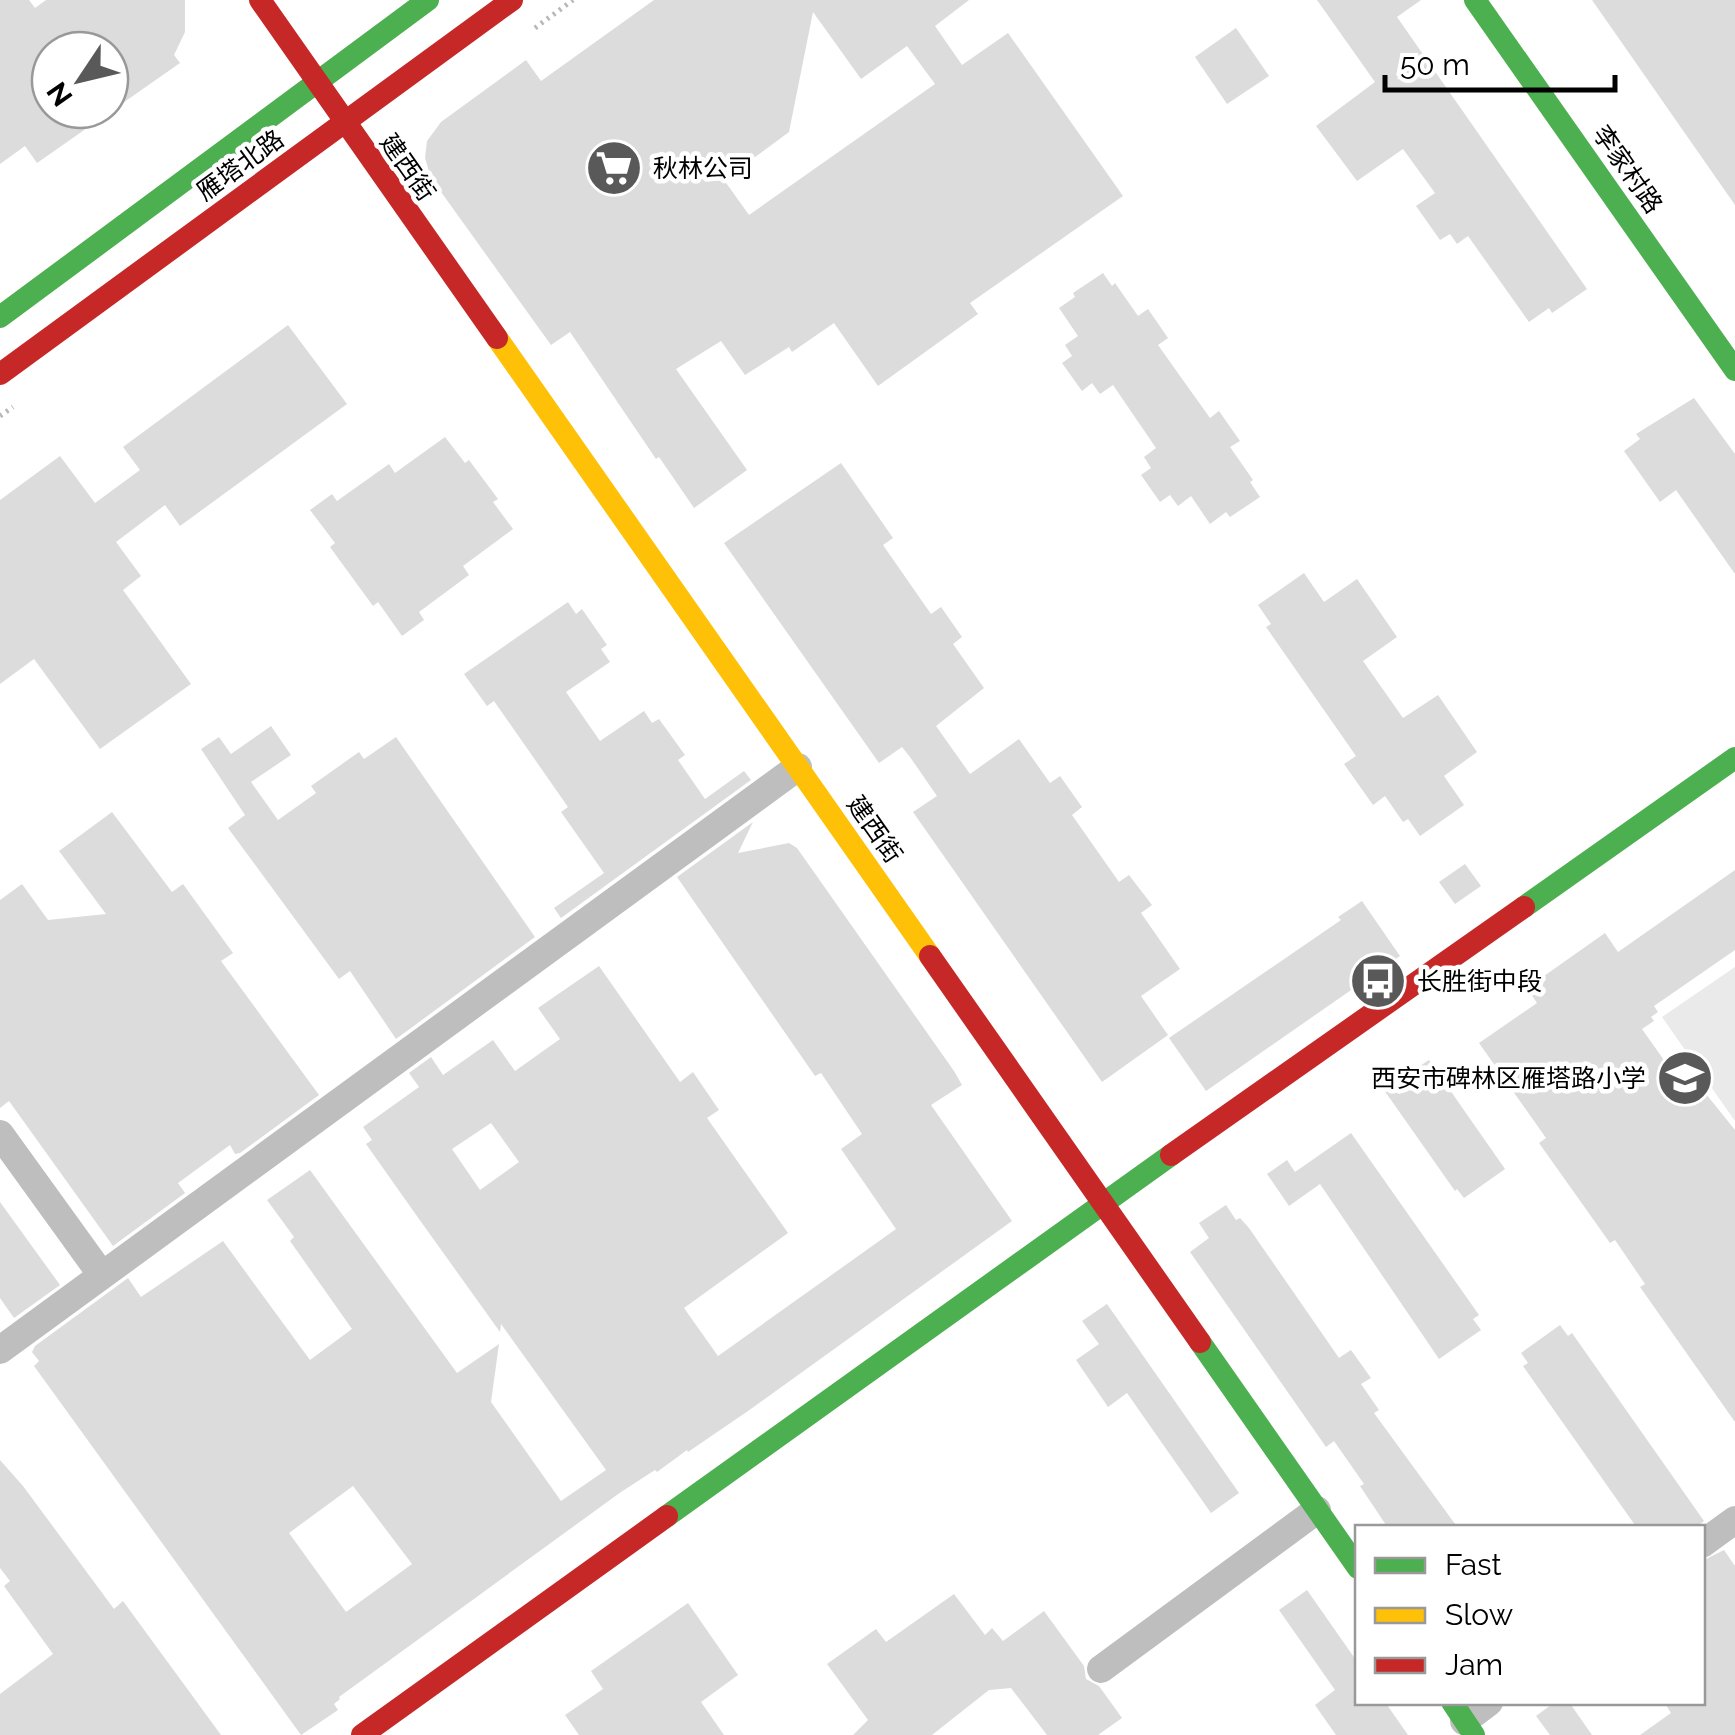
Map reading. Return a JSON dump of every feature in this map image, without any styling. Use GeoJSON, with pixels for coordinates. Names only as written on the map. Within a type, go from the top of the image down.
{"type":"FeatureCollection","features":[{"type":"Feature","properties":{"kind":"street","name":"建西街"},"geometry":{"type":"LineString","coordinates":[[260,0],[1355,1564]]}},
{"type":"Feature","properties":{"kind":"street","name":"雁塔北路"},"geometry":{"type":"LineString","coordinates":[[0,317],[428,0]]}},
{"type":"Feature","properties":{"kind":"street","name":"雁塔北路"},"geometry":{"type":"LineString","coordinates":[[0,374],[512,0]]}},
{"type":"Feature","properties":{"kind":"street","name":"李家村路"},"geometry":{"type":"LineString","coordinates":[[1476,0],[1735,370]]}},
{"type":"Feature","properties":{"kind":"street"},"geometry":{"type":"LineString","coordinates":[[362,1735],[1103,1203],[1735,758]]}},
{"type":"Feature","properties":{"kind":"street"},"geometry":{"type":"LineString","coordinates":[[0,1350],[798,767]]}},
{"type":"Feature","properties":{"kind":"street"},"geometry":{"type":"LineString","coordinates":[[0,1134],[100,1274]]}},
{"type":"Feature","properties":{"kind":"street"},"geometry":{"type":"LineString","coordinates":[[1100,1669],[1317,1510]]}},
{"type":"Feature","properties":{"kind":"street"},"geometry":{"type":"LineString","coordinates":[[1705,1542],[1735,1520]]}},
{"type":"Feature","properties":{"kind":"street"},"geometry":{"type":"LineString","coordinates":[[1463,1719],[1484,1705]]}},
{"type":"Feature","properties":{"kind":"shaded area"},"geometry":{"type":"Polygon","coordinates":[[[1735,967],[1735,1121],[1662,1017],[1735,967]]]}},
{"type":"Feature","properties":{"kind":"building"},"geometry":{"type":"Polygon","coordinates":[[[0,0],[29,0],[35,8],[46,0],[185,0],[185,32],[174,55],[180,63],[130,98],[130,30],[30,30],[30,130],[84,130],[37,163],[25,146],[0,164],[0,0]]]}},
{"type":"Feature","properties":{"kind":"building"},"geometry":{"type":"Polygon","coordinates":[[[654,0],[969,0],[935,26],[962,65],[1008,33],[1123,196],[970,303],[978,314],[878,386],[834,323],[792,352],[789,347],[745,375],[721,341],[676,369],[747,470],[694,508],[570,332],[551,345],[431,178],[425,158],[427,141],[441,122],[526,60],[541,81],[654,0]],[[813,12],[789,132],[724,180],[749,215],[935,84],[907,46],[861,79],[813,12]]]}},
{"type":"Feature","properties":{"kind":"building"},"geometry":{"type":"Polygon","coordinates":[[[1317,0],[1421,0],[1397,17],[1587,289],[1552,313],[1549,308],[1529,322],[1468,236],[1457,244],[1450,234],[1440,240],[1416,206],[1435,193],[1403,149],[1357,181],[1316,126],[1375,82],[1317,0]]]}},
{"type":"Feature","properties":{"kind":"building"},"geometry":{"type":"Polygon","coordinates":[[[1592,0],[1735,0],[1735,205],[1592,0]]]}},
{"type":"Feature","properties":{"kind":"building"},"geometry":{"type":"Polygon","coordinates":[[[1236,28],[1269,76],[1227,104],[1195,57],[1236,28]]]}},
{"type":"Feature","properties":{"kind":"building"},"geometry":{"type":"Polygon","coordinates":[[[1103,273],[1138,316],[1148,309],[1168,338],[1158,345],[1210,418],[1219,411],[1240,441],[1230,447],[1260,497],[1230,517],[1226,512],[1210,524],[1191,496],[1178,506],[1170,495],[1160,502],[1141,475],[1151,468],[1144,457],[1156,448],[1113,385],[1100,394],[1092,383],[1082,391],[1062,363],[1072,356],[1065,345],[1078,336],[1059,308],[1075,297],[1073,293],[1103,273]]]}},
{"type":"Feature","properties":{"kind":"building"},"geometry":{"type":"Polygon","coordinates":[[[288,325],[347,404],[180,526],[165,505],[116,542],[141,576],[123,590],[191,684],[100,749],[34,659],[0,684],[0,500],[60,456],[95,503],[140,470],[123,447],[288,325]]]}},
{"type":"Feature","properties":{"kind":"building"},"geometry":{"type":"Polygon","coordinates":[[[1694,398],[1735,454],[1735,574],[1676,490],[1660,502],[1624,451],[1640,439],[1636,434],[1694,398]]]}},
{"type":"Feature","properties":{"kind":"building"},"geometry":{"type":"Polygon","coordinates":[[[445,437],[465,463],[469,460],[498,499],[493,502],[513,529],[463,566],[469,575],[419,612],[424,620],[402,636],[378,602],[373,606],[330,547],[335,543],[310,510],[332,494],[337,501],[389,464],[395,473],[445,437]]]}},
{"type":"Feature","properties":{"kind":"building"},"geometry":{"type":"Polygon","coordinates":[[[841,463],[893,538],[883,545],[931,614],[941,607],[962,637],[953,644],[984,688],[936,726],[970,774],[1019,739],[1050,783],[1060,776],[1082,807],[1072,815],[1119,882],[1129,875],[1152,905],[1141,913],[1180,969],[1141,996],[1168,1035],[1102,1082],[913,812],[937,796],[910,757],[902,747],[879,763],[724,543],[841,463]]]}},
{"type":"Feature","properties":{"kind":"building"},"geometry":{"type":"Polygon","coordinates":[[[1304,573],[1324,602],[1357,579],[1397,637],[1363,661],[1403,718],[1438,695],[1477,752],[1444,776],[1464,805],[1420,836],[1408,819],[1403,822],[1385,796],[1373,805],[1344,764],[1356,756],[1266,627],[1271,624],[1258,605],[1304,573]]]}},
{"type":"Feature","properties":{"kind":"building"},"geometry":{"type":"Polygon","coordinates":[[[568,602],[576,614],[582,609],[607,645],[601,649],[610,662],[566,692],[600,741],[644,711],[652,723],[659,719],[685,755],[678,760],[705,799],[744,771],[751,780],[561,918],[554,908],[604,873],[561,812],[568,807],[494,701],[487,706],[464,674],[568,602]]]}},
{"type":"Feature","properties":{"kind":"building"},"geometry":{"type":"Polygon","coordinates":[[[271,726],[291,755],[251,782],[278,820],[316,793],[311,786],[359,752],[364,759],[396,737],[535,937],[396,1039],[350,971],[339,979],[228,828],[245,815],[201,749],[219,737],[231,754],[271,726]]]}},
{"type":"Feature","properties":{"kind":"building"},"geometry":{"type":"Polygon","coordinates":[[[112,812],[172,892],[183,884],[233,953],[221,961],[319,1095],[240,1153],[235,1154],[230,1145],[178,1183],[185,1193],[113,1246],[9,1101],[0,1108],[0,900],[22,884],[48,920],[106,914],[59,851],[112,812]]]}},
{"type":"Feature","properties":{"kind":"building"},"geometry":{"type":"Polygon","coordinates":[[[753,822],[738,853],[789,843],[797,848],[954,1071],[962,1085],[931,1105],[1012,1221],[748,1411],[621,1492],[339,1697],[334,1704],[338,1710],[301,1735],[34,1366],[39,1361],[32,1352],[128,1278],[141,1297],[223,1241],[310,1360],[352,1329],[290,1241],[294,1237],[267,1200],[310,1170],[457,1373],[499,1344],[491,1402],[561,1501],[606,1470],[501,1324],[500,1332],[419,1219],[366,1144],[372,1140],[363,1127],[419,1087],[409,1073],[431,1057],[443,1075],[493,1040],[515,1071],[560,1039],[538,1008],[599,966],[680,1082],[693,1072],[719,1110],[707,1118],[788,1233],[684,1308],[718,1356],[896,1229],[841,1149],[862,1134],[821,1073],[815,1076],[677,877],[753,822]],[[491,1123],[452,1149],[480,1190],[519,1162],[491,1123]],[[353,1486],[289,1533],[346,1612],[412,1564],[353,1486]]]}},
{"type":"Feature","properties":{"kind":"building"},"geometry":{"type":"Polygon","coordinates":[[[1465,864],[1481,886],[1455,904],[1439,882],[1465,864]]]}},
{"type":"Feature","properties":{"kind":"building"},"geometry":{"type":"Polygon","coordinates":[[[1735,870],[1735,950],[1654,1006],[1658,1012],[1651,1017],[1654,1021],[1642,1029],[1690,1097],[1702,1089],[1735,1130],[1735,1422],[1640,1287],[1645,1284],[1615,1240],[1610,1243],[1539,1143],[1546,1138],[1479,1043],[1537,1003],[1527,988],[1605,933],[1618,952],[1735,870]]]}},
{"type":"Feature","properties":{"kind":"building"},"geometry":{"type":"Polygon","coordinates":[[[1362,901],[1400,956],[1206,1091],[1169,1038],[1341,920],[1338,917],[1362,901]]]}},
{"type":"Feature","properties":{"kind":"building"},"geometry":{"type":"Polygon","coordinates":[[[1429,1060],[1505,1169],[1464,1198],[1455,1191],[1384,1090],[1429,1060]]]}},
{"type":"Feature","properties":{"kind":"building"},"geometry":{"type":"Polygon","coordinates":[[[1351,1133],[1479,1315],[1473,1319],[1481,1330],[1439,1359],[1320,1184],[1289,1206],[1267,1174],[1287,1160],[1295,1172],[1351,1133]]]}},
{"type":"Feature","properties":{"kind":"building"},"geometry":{"type":"Polygon","coordinates":[[[0,1202],[60,1285],[14,1318],[0,1298],[0,1202]]]}},
{"type":"Feature","properties":{"kind":"building"},"geometry":{"type":"Polygon","coordinates":[[[1226,1205],[1236,1220],[1240,1218],[1249,1228],[1339,1358],[1351,1350],[1371,1378],[1361,1384],[1379,1410],[1374,1413],[1456,1525],[1386,1525],[1334,1441],[1326,1447],[1190,1252],[1209,1238],[1199,1223],[1226,1205]]]}},
{"type":"Feature","properties":{"kind":"building"},"geometry":{"type":"Polygon","coordinates":[[[1107,1304],[1239,1493],[1211,1513],[1127,1393],[1108,1407],[1076,1360],[1099,1344],[1082,1321],[1107,1304]]]}},
{"type":"Feature","properties":{"kind":"building"},"geometry":{"type":"Polygon","coordinates":[[[1560,1325],[1568,1336],[1572,1333],[1704,1521],[1699,1525],[1635,1525],[1523,1366],[1528,1363],[1521,1353],[1560,1325]]]}},
{"type":"Feature","properties":{"kind":"building"},"geometry":{"type":"Polygon","coordinates":[[[0,1460],[114,1609],[123,1601],[221,1735],[0,1735],[0,1694],[53,1654],[4,1586],[10,1581],[0,1568],[0,1460]]]}},
{"type":"Feature","properties":{"kind":"building"},"geometry":{"type":"Polygon","coordinates":[[[1724,1550],[1735,1566],[1735,1735],[1640,1735],[1671,1713],[1666,1705],[1705,1705],[1705,1560],[1724,1550]]]}},
{"type":"Feature","properties":{"kind":"building"},"geometry":{"type":"Polygon","coordinates":[[[1307,1590],[1355,1659],[1355,1705],[1387,1705],[1408,1735],[1336,1735],[1315,1705],[1335,1690],[1279,1610],[1307,1590]]]}},
{"type":"Feature","properties":{"kind":"building"},"geometry":{"type":"Polygon","coordinates":[[[954,1594],[985,1635],[992,1628],[1003,1641],[1044,1611],[1084,1666],[1086,1679],[1099,1686],[1122,1718],[1098,1735],[1047,1735],[1011,1688],[989,1690],[932,1735],[853,1735],[868,1720],[827,1664],[876,1629],[886,1642],[954,1594]]]}},
{"type":"Feature","properties":{"kind":"building"},"geometry":{"type":"Polygon","coordinates":[[[688,1603],[738,1675],[701,1702],[724,1735],[579,1735],[565,1715],[603,1689],[591,1671],[688,1603]]]}},
{"type":"Feature","properties":{"kind":"building"},"geometry":{"type":"Polygon","coordinates":[[[1551,1705],[1571,1705],[1592,1735],[1550,1735],[1536,1716],[1551,1705]]]}},
{"type":"Feature","properties":{"kind":"traffic: fast"},"geometry":{"type":"LineString","coordinates":[[0,317],[428,0]]}},
{"type":"Feature","properties":{"kind":"traffic: fast"},"geometry":{"type":"LineString","coordinates":[[1475,0],[1735,370]]}},
{"type":"Feature","properties":{"kind":"traffic: fast"},"geometry":{"type":"LineString","coordinates":[[1524,907],[1735,758]]}},
{"type":"Feature","properties":{"kind":"traffic: fast"},"geometry":{"type":"LineString","coordinates":[[667,1516],[1171,1155]]}},
{"type":"Feature","properties":{"kind":"traffic: fast"},"geometry":{"type":"LineString","coordinates":[[1200,1342],[1355,1564]]}},
{"type":"Feature","properties":{"kind":"traffic: fast"},"geometry":{"type":"LineString","coordinates":[[1454,1705],[1474,1735]]}},
{"type":"Feature","properties":{"kind":"traffic: slow"},"geometry":{"type":"LineString","coordinates":[[497,338],[930,956]]}},
{"type":"Feature","properties":{"kind":"traffic: jam"},"geometry":{"type":"LineString","coordinates":[[260,0],[497,338]]}},
{"type":"Feature","properties":{"kind":"traffic: jam"},"geometry":{"type":"LineString","coordinates":[[0,374],[512,0]]}},
{"type":"Feature","properties":{"kind":"traffic: jam"},"geometry":{"type":"LineString","coordinates":[[1171,1155],[1524,907]]}},
{"type":"Feature","properties":{"kind":"traffic: jam"},"geometry":{"type":"LineString","coordinates":[[930,956],[1200,1342]]}},
{"type":"Feature","properties":{"kind":"traffic: jam"},"geometry":{"type":"LineString","coordinates":[[362,1735],[667,1516]]}},
{"type":"Feature","properties":{"kind":"place","name":"秋林公司"},"geometry":{"type":"Point","coordinates":[614,168]}},
{"type":"Feature","properties":{"kind":"place","name":"长胜街中段"},"geometry":{"type":"Point","coordinates":[1378,981]}},
{"type":"Feature","properties":{"kind":"place","name":"西安市碑林区雁塔路小学"},"geometry":{"type":"Point","coordinates":[1685,1078]}}]}
